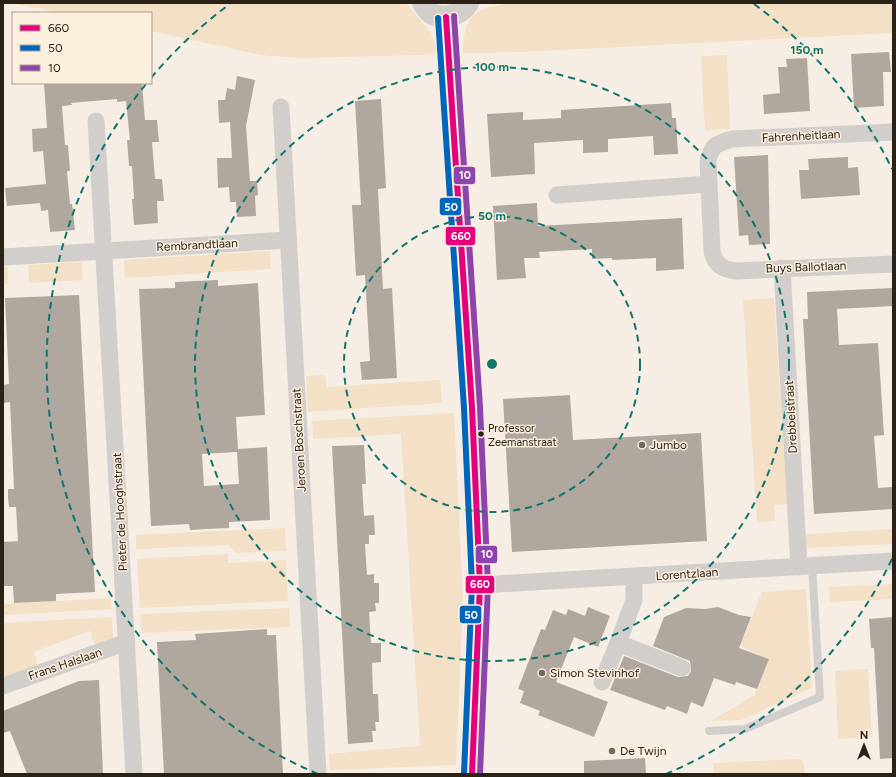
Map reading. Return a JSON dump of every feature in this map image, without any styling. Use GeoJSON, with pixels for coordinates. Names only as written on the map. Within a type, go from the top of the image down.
{"type":"FeatureCollection","features":[{"type":"Feature","properties":{"kind":"street"},"geometry":{"type":"LineString","coordinates":[[423,3],[432,13],[446,17],[459,13],[468,3]]}},
{"type":"Feature","properties":{"kind":"street"},"geometry":{"type":"LineString","coordinates":[[446,17],[472,408],[480,585],[472,774]]}},
{"type":"Feature","properties":{"kind":"street","name":"Jeroen Boschstraat"},"geometry":{"type":"LineString","coordinates":[[281,107],[318,774]]}},
{"type":"Feature","properties":{"kind":"street"},"geometry":{"type":"LineString","coordinates":[[96,121],[105,250]]}},
{"type":"Feature","properties":{"kind":"street","name":"Fahrenheitlaan"},"geometry":{"type":"LineString","coordinates":[[709,184],[708,160],[712,148],[719,143],[732,139],[893,132]]}},
{"type":"Feature","properties":{"kind":"street"},"geometry":{"type":"LineString","coordinates":[[557,195],[709,184]]}},
{"type":"Feature","properties":{"kind":"street","name":"Buys Ballotlaan"},"geometry":{"type":"LineString","coordinates":[[709,184],[712,252],[714,260],[719,266],[736,271],[893,264]]}},
{"type":"Feature","properties":{"kind":"street","name":"Rembrandtlaan"},"geometry":{"type":"LineString","coordinates":[[3,257],[288,240]]}},
{"type":"Feature","properties":{"kind":"street","name":"Pieter de Hooghstraat"},"geometry":{"type":"LineString","coordinates":[[105,250],[134,774]]}},
{"type":"Feature","properties":{"kind":"street","name":"Drebbelstraat"},"geometry":{"type":"LineString","coordinates":[[782,268],[806,566]]}},
{"type":"Feature","properties":{"kind":"street","name":"Lorentzlaan"},"geometry":{"type":"LineString","coordinates":[[480,585],[893,561]]}},
{"type":"Feature","properties":{"kind":"street"},"geometry":{"type":"LineString","coordinates":[[602,682],[634,600],[634,577]]}},
{"type":"Feature","properties":{"kind":"street","name":"Frans Halslaan"},"geometry":{"type":"LineString","coordinates":[[3,686],[127,642]]}},
{"type":"Feature","properties":{"kind":"street"},"geometry":{"type":"LineString","coordinates":[[618,643],[682,668]]}},
{"type":"Feature","properties":{"kind":"lane"},"geometry":{"type":"LineString","coordinates":[[709,731],[745,729],[820,697],[806,566]]}},
{"type":"Feature","properties":{"kind":"shaded area"},"geometry":{"type":"Polygon","coordinates":[[[11,3],[406,3],[431,33],[438,53],[421,55],[298,58],[261,55],[152,31],[152,12],[56,12],[11,3]]]}},
{"type":"Feature","properties":{"kind":"shaded area"},"geometry":{"type":"Polygon","coordinates":[[[514,3],[893,3],[893,33],[522,52],[463,53],[466,28],[475,14],[491,7],[514,3]]]}},
{"type":"Feature","properties":{"kind":"shaded area"},"geometry":{"type":"Polygon","coordinates":[[[727,55],[730,129],[705,130],[701,56],[727,55]]]}},
{"type":"Feature","properties":{"kind":"shaded area"},"geometry":{"type":"Polygon","coordinates":[[[270,251],[271,269],[125,278],[124,260],[270,251]]]}},
{"type":"Feature","properties":{"kind":"shaded area"},"geometry":{"type":"Polygon","coordinates":[[[82,262],[83,280],[29,283],[28,265],[82,262]]]}},
{"type":"Feature","properties":{"kind":"shaded area"},"geometry":{"type":"Polygon","coordinates":[[[3,267],[8,267],[8,284],[3,284],[3,267]]]}},
{"type":"Feature","properties":{"kind":"shaded area"},"geometry":{"type":"Polygon","coordinates":[[[774,298],[787,504],[774,505],[775,521],[757,522],[743,300],[774,298]]]}},
{"type":"Feature","properties":{"kind":"shaded area"},"geometry":{"type":"Polygon","coordinates":[[[325,375],[327,387],[440,380],[442,403],[308,412],[306,376],[325,375]]]}},
{"type":"Feature","properties":{"kind":"shaded area"},"geometry":{"type":"Polygon","coordinates":[[[454,413],[463,598],[456,765],[330,770],[329,754],[420,746],[401,434],[313,439],[312,421],[454,413]]]}},
{"type":"Feature","properties":{"kind":"shaded area"},"geometry":{"type":"Polygon","coordinates":[[[285,528],[286,551],[235,553],[229,545],[136,549],[136,535],[285,528]]]}},
{"type":"Feature","properties":{"kind":"shaded area"},"geometry":{"type":"Polygon","coordinates":[[[893,529],[893,544],[806,548],[806,534],[893,529]]]}},
{"type":"Feature","properties":{"kind":"shaded area"},"geometry":{"type":"Polygon","coordinates":[[[228,554],[228,563],[286,560],[288,601],[140,608],[137,559],[228,554]]]}},
{"type":"Feature","properties":{"kind":"shaded area"},"geometry":{"type":"Polygon","coordinates":[[[893,584],[893,599],[830,602],[829,587],[893,584]]]}},
{"type":"Feature","properties":{"kind":"shaded area"},"geometry":{"type":"Polygon","coordinates":[[[806,589],[812,688],[741,720],[711,721],[755,695],[768,659],[740,646],[762,592],[806,589]]]}},
{"type":"Feature","properties":{"kind":"shaded area"},"geometry":{"type":"Polygon","coordinates":[[[111,598],[112,609],[3,615],[3,604],[111,598]]]}},
{"type":"Feature","properties":{"kind":"shaded area"},"geometry":{"type":"Polygon","coordinates":[[[289,608],[290,627],[141,633],[140,614],[289,608]]]}},
{"type":"Feature","properties":{"kind":"shaded area"},"geometry":{"type":"Polygon","coordinates":[[[112,617],[113,638],[95,646],[90,631],[34,652],[38,666],[3,679],[3,623],[112,617]]]}},
{"type":"Feature","properties":{"kind":"shaded area"},"geometry":{"type":"Polygon","coordinates":[[[868,669],[872,737],[838,739],[835,671],[868,669]]]}},
{"type":"Feature","properties":{"kind":"shaded area"},"geometry":{"type":"Polygon","coordinates":[[[797,759],[803,761],[805,774],[714,774],[713,763],[797,759]]]}},
{"type":"Feature","properties":{"kind":"building"},"geometry":{"type":"Polygon","coordinates":[[[889,52],[891,72],[883,72],[884,106],[854,108],[851,54],[889,52]]]}},
{"type":"Feature","properties":{"kind":"building"},"geometry":{"type":"Polygon","coordinates":[[[807,58],[810,111],[764,114],[763,95],[780,93],[778,67],[787,67],[786,59],[807,58]]]}},
{"type":"Feature","properties":{"kind":"building"},"geometry":{"type":"Polygon","coordinates":[[[237,76],[255,80],[246,126],[250,181],[257,181],[258,195],[255,196],[256,216],[237,217],[236,202],[230,202],[229,187],[218,188],[217,158],[232,158],[230,122],[219,123],[218,100],[225,100],[227,88],[235,90],[237,76]]]}},
{"type":"Feature","properties":{"kind":"building"},"geometry":{"type":"Polygon","coordinates":[[[44,84],[142,84],[145,120],[157,120],[159,142],[152,142],[155,179],[162,179],[164,201],[157,201],[158,223],[134,225],[132,166],[129,166],[127,140],[130,140],[126,101],[117,102],[117,99],[71,103],[72,105],[62,106],[65,145],[68,145],[70,171],[67,171],[70,204],[72,204],[75,230],[50,232],[48,210],[41,211],[40,203],[7,206],[5,188],[46,184],[43,151],[33,152],[32,129],[47,128],[44,84]]]}},
{"type":"Feature","properties":{"kind":"building"},"geometry":{"type":"Polygon","coordinates":[[[381,99],[386,188],[378,189],[383,289],[392,288],[397,378],[362,380],[360,362],[370,361],[365,275],[356,276],[352,205],[361,205],[355,101],[381,99]]]}},
{"type":"Feature","properties":{"kind":"building"},"geometry":{"type":"Polygon","coordinates":[[[671,103],[672,118],[676,118],[678,154],[654,155],[653,136],[608,139],[608,152],[583,153],[583,140],[534,143],[535,174],[491,177],[487,114],[523,112],[523,120],[561,118],[561,110],[671,103]]]}},
{"type":"Feature","properties":{"kind":"building"},"geometry":{"type":"Polygon","coordinates":[[[768,155],[770,244],[749,245],[748,235],[739,236],[734,157],[768,155]]]}},
{"type":"Feature","properties":{"kind":"building"},"geometry":{"type":"Polygon","coordinates":[[[848,157],[848,168],[858,167],[860,195],[801,199],[799,170],[809,170],[808,159],[848,157]]]}},
{"type":"Feature","properties":{"kind":"building"},"geometry":{"type":"Polygon","coordinates":[[[537,203],[538,226],[682,218],[684,269],[656,271],[656,258],[612,260],[612,258],[592,259],[592,249],[539,252],[540,258],[524,258],[526,278],[497,280],[493,206],[537,203]]]}},
{"type":"Feature","properties":{"kind":"building"},"geometry":{"type":"Polygon","coordinates":[[[218,280],[218,286],[258,283],[265,415],[236,417],[238,449],[267,447],[270,520],[229,522],[229,528],[190,530],[189,524],[151,526],[139,289],[175,288],[175,282],[218,280]],[[237,452],[202,454],[204,486],[239,484],[237,452]]]}},
{"type":"Feature","properties":{"kind":"building"},"geometry":{"type":"Polygon","coordinates":[[[893,288],[893,306],[837,309],[839,345],[878,343],[884,435],[874,436],[878,488],[893,487],[893,509],[814,514],[803,319],[808,319],[807,292],[893,288]]]}},
{"type":"Feature","properties":{"kind":"building"},"geometry":{"type":"Polygon","coordinates":[[[79,295],[95,592],[56,594],[56,601],[14,603],[13,586],[3,586],[3,542],[18,541],[16,507],[9,507],[8,498],[8,489],[14,489],[10,402],[4,403],[3,388],[3,385],[9,384],[5,298],[79,295]]]}},
{"type":"Feature","properties":{"kind":"building"},"geometry":{"type":"Polygon","coordinates":[[[570,395],[573,440],[701,433],[707,541],[512,552],[503,399],[570,395]]]}},
{"type":"Feature","properties":{"kind":"building"},"geometry":{"type":"Polygon","coordinates":[[[364,445],[366,484],[362,484],[364,516],[374,515],[375,535],[369,535],[369,544],[365,544],[367,575],[374,574],[374,583],[379,583],[379,603],[375,603],[376,611],[369,612],[371,643],[381,643],[381,662],[372,663],[373,694],[378,694],[379,722],[375,722],[376,731],[372,731],[373,742],[348,744],[332,446],[364,445]]]}},
{"type":"Feature","properties":{"kind":"building","name":"Simon Stevinhof"},"geometry":{"type":"Polygon","coordinates":[[[588,607],[610,616],[598,647],[574,637],[556,682],[608,702],[594,737],[538,715],[540,711],[520,703],[524,691],[518,689],[541,629],[545,630],[553,610],[566,615],[568,609],[585,616],[588,607]]]}},
{"type":"Feature","properties":{"kind":"building"},"geometry":{"type":"Polygon","coordinates":[[[718,607],[739,615],[751,617],[739,648],[769,659],[757,689],[736,682],[735,685],[714,678],[703,707],[691,702],[687,714],[667,706],[665,710],[610,690],[624,656],[678,677],[688,676],[691,671],[690,661],[653,646],[664,617],[686,608],[705,609],[718,607]]]}},
{"type":"Feature","properties":{"kind":"building"},"geometry":{"type":"Polygon","coordinates":[[[893,617],[893,758],[880,759],[874,648],[871,648],[869,619],[893,617]]]}},
{"type":"Feature","properties":{"kind":"building"},"geometry":{"type":"Polygon","coordinates":[[[267,629],[267,635],[276,635],[283,774],[164,774],[157,642],[196,640],[195,634],[267,629]]]}},
{"type":"Feature","properties":{"kind":"building"},"geometry":{"type":"Polygon","coordinates":[[[99,680],[103,774],[27,774],[10,731],[3,733],[3,711],[79,681],[99,680]]]}},
{"type":"Feature","properties":{"kind":"building"},"geometry":{"type":"Polygon","coordinates":[[[645,758],[646,774],[584,774],[584,761],[645,758]]]}},
{"type":"Feature","properties":{"kind":"transit line","name":"10"},"geometry":{"type":"LineString","coordinates":[[454,16],[480,407],[488,585],[480,774]]}},
{"type":"Feature","properties":{"kind":"transit line","name":"660"},"geometry":{"type":"LineString","coordinates":[[446,17],[472,408],[480,585],[472,774]]}},
{"type":"Feature","properties":{"kind":"transit line","name":"50"},"geometry":{"type":"LineString","coordinates":[[438,18],[464,408],[472,585],[464,774]]}},
{"type":"Feature","properties":{"kind":"place","name":"Professor Zeemanstraat"},"geometry":{"type":"Point","coordinates":[481,434]}},
{"type":"Feature","properties":{"kind":"place","name":"Jumbo"},"geometry":{"type":"Point","coordinates":[642,445]}},
{"type":"Feature","properties":{"kind":"place","name":"Simon Stevinhof"},"geometry":{"type":"Point","coordinates":[542,673]}},
{"type":"Feature","properties":{"kind":"place","name":"De Twijn"},"geometry":{"type":"Point","coordinates":[612,751]}}]}
